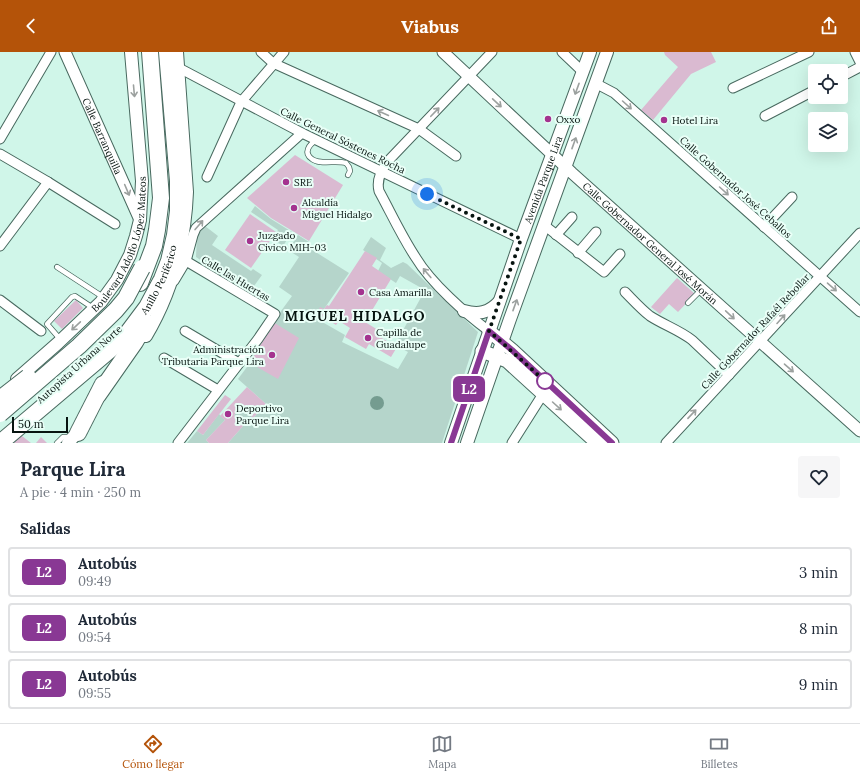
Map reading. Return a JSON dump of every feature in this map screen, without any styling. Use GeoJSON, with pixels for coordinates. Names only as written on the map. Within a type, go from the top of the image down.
{"type":"FeatureCollection","features":[{"type":"Feature","properties":{"kind":"highway","name":"Autopista Urbana Norte"},"geometry":{"type":"LineString","coordinates":[[1,410],[77,337],[104,323],[126,298],[148,255],[154,234],[160,189],[148,52]]}},
{"type":"Feature","properties":{"kind":"highway","name":"Anillo Periférico"},"geometry":{"type":"LineString","coordinates":[[1,410],[92,342],[122,310],[141,279],[154,246],[161,198],[148,52]]}},
{"type":"Feature","properties":{"kind":"highway","name":"Autopista Urbana Norte"},"geometry":{"type":"LineString","coordinates":[[0,432],[116,332],[131,315],[152,282],[164,248],[172,217],[173,176],[163,52]]}},
{"type":"Feature","properties":{"kind":"highway","name":"Anillo Periférico"},"geometry":{"type":"LineString","coordinates":[[0,443],[123,339],[147,307],[162,279],[169,261],[175,235],[178,211],[178,181],[168,52]]}},
{"type":"Feature","properties":{"kind":"highway"},"geometry":{"type":"LineString","coordinates":[[73,437],[98,394],[141,333],[164,292],[174,258],[183,219],[184,183],[176,76],[168,52]]}},
{"type":"Feature","properties":{"kind":"highway"},"geometry":{"type":"LineString","coordinates":[[126,356],[129,347],[146,317],[147,307]]}},
{"type":"Feature","properties":{"kind":"highway"},"geometry":{"type":"LineString","coordinates":[[98,394],[118,352],[147,307]]}},
{"type":"Feature","properties":{"kind":"highway"},"geometry":{"type":"LineString","coordinates":[[1,410],[31,366]]}},
{"type":"Feature","properties":{"kind":"main road","name":"Boulevard Adolfo López Mateos"},"geometry":{"type":"LineString","coordinates":[[0,394],[95,309],[105,298],[117,280],[130,255],[140,220],[142,181],[131,52]]}},
{"type":"Feature","properties":{"kind":"main road"},"geometry":{"type":"LineString","coordinates":[[73,437],[138,351],[152,325],[179,257],[184,234],[187,197],[177,52]]}},
{"type":"Feature","properties":{"kind":"main road","name":"Avenida Parque Lira"},"geometry":{"type":"LineString","coordinates":[[451,443],[521,239],[590,52]]}},
{"type":"Feature","properties":{"kind":"main road","name":"Avenida Parque Lira"},"geometry":{"type":"LineString","coordinates":[[467,443],[502,341],[607,52]]}},
{"type":"Feature","properties":{"kind":"main road"},"geometry":{"type":"LineString","coordinates":[[464,310],[475,313],[485,312],[495,307],[501,299]]}},
{"type":"Feature","properties":{"kind":"main road"},"geometry":{"type":"LineString","coordinates":[[489,331],[502,341],[612,443]]}},
{"type":"Feature","properties":{"kind":"main road"},"geometry":{"type":"LineString","coordinates":[[482,351],[507,361],[597,443]]}},
{"type":"Feature","properties":{"kind":"street"},"geometry":{"type":"LineString","coordinates":[[0,139],[51,52]]}},
{"type":"Feature","properties":{"kind":"street","name":"Calle Barranquilla"},"geometry":{"type":"LineString","coordinates":[[64,52],[140,220]]}},
{"type":"Feature","properties":{"kind":"street"},"geometry":{"type":"LineString","coordinates":[[261,52],[273,64],[419,129],[456,156]]}},
{"type":"Feature","properties":{"kind":"street"},"geometry":{"type":"LineString","coordinates":[[207,177],[241,102],[284,52]]}},
{"type":"Feature","properties":{"kind":"street","name":"Calle Gobernador General José Morán"},"geometry":{"type":"LineString","coordinates":[[443,52],[565,167],[860,431]]}},
{"type":"Feature","properties":{"kind":"street"},"geometry":{"type":"LineString","coordinates":[[489,331],[437,284],[416,258],[379,191],[378,182],[389,160],[492,52]]}},
{"type":"Feature","properties":{"kind":"street"},"geometry":{"type":"LineString","coordinates":[[562,52],[583,72]]}},
{"type":"Feature","properties":{"kind":"street"},"geometry":{"type":"LineString","coordinates":[[732,88],[809,52]]}},
{"type":"Feature","properties":{"kind":"street"},"geometry":{"type":"LineString","coordinates":[[855,52],[860,62]]}},
{"type":"Feature","properties":{"kind":"street"},"geometry":{"type":"LineString","coordinates":[[848,73],[860,67]]}},
{"type":"Feature","properties":{"kind":"street","name":"Calle General Sóstenes Rocha"},"geometry":{"type":"LineString","coordinates":[[179,68],[302,133],[521,239]]}},
{"type":"Feature","properties":{"kind":"street","name":"Calle Gobernador José Ceballos"},"geometry":{"type":"LineString","coordinates":[[595,83],[614,93],[860,312]]}},
{"type":"Feature","properties":{"kind":"street"},"geometry":{"type":"LineString","coordinates":[[765,116],[808,94]]}},
{"type":"Feature","properties":{"kind":"street"},"geometry":{"type":"LineString","coordinates":[[164,292],[183,268],[193,235],[201,223],[302,133]]}},
{"type":"Feature","properties":{"kind":"street"},"geometry":{"type":"LineString","coordinates":[[0,154],[115,224]]}},
{"type":"Feature","properties":{"kind":"street"},"geometry":{"type":"LineString","coordinates":[[0,246],[48,182]]}},
{"type":"Feature","properties":{"kind":"street"},"geometry":{"type":"LineString","coordinates":[[764,227],[792,196]]}},
{"type":"Feature","properties":{"kind":"street"},"geometry":{"type":"LineString","coordinates":[[556,235],[572,217]]}},
{"type":"Feature","properties":{"kind":"street"},"geometry":{"type":"LineString","coordinates":[[544,225],[604,272],[620,254]]}},
{"type":"Feature","properties":{"kind":"street"},"geometry":{"type":"LineString","coordinates":[[578,253],[596,232]]}},
{"type":"Feature","properties":{"kind":"street","name":"Calle Gobernador Rafaél Rebollar"},"geometry":{"type":"LineString","coordinates":[[666,443],[860,233]]}},
{"type":"Feature","properties":{"kind":"street","name":"Calle las Huertas"},"geometry":{"type":"LineString","coordinates":[[186,261],[275,314],[239,363]]}},
{"type":"Feature","properties":{"kind":"street"},"geometry":{"type":"LineString","coordinates":[[625,292],[645,312],[692,340],[730,375]]}},
{"type":"Feature","properties":{"kind":"street"},"geometry":{"type":"LineString","coordinates":[[0,300],[41,331]]}},
{"type":"Feature","properties":{"kind":"street"},"geometry":{"type":"LineString","coordinates":[[178,443],[239,363],[185,331]]}},
{"type":"Feature","properties":{"kind":"street"},"geometry":{"type":"LineString","coordinates":[[164,358],[218,390]]}},
{"type":"Feature","properties":{"kind":"street"},"geometry":{"type":"LineString","coordinates":[[512,443],[543,394]]}},
{"type":"Feature","properties":{"kind":"lane"},"geometry":{"type":"LineString","coordinates":[[317,140],[312,142],[308,149],[310,159],[315,161],[346,163],[350,171],[348,174]]}},
{"type":"Feature","properties":{"kind":"lane"},"geometry":{"type":"LineString","coordinates":[[57,267],[105,298]]}},
{"type":"Feature","properties":{"kind":"lane"},"geometry":{"type":"LineString","coordinates":[[688,304],[702,289]]}},
{"type":"Feature","properties":{"kind":"lane"},"geometry":{"type":"LineString","coordinates":[[61,340],[47,324],[72,297],[75,296],[95,309]]}},
{"type":"Feature","properties":{"kind":"lane"},"geometry":{"type":"LineString","coordinates":[[57,443],[63,437],[73,437]]}},
{"type":"Feature","properties":{"kind":"shaded area"},"geometry":{"type":"Polygon","coordinates":[[[255,206],[271,219],[292,232],[283,246],[273,239],[278,230],[251,212],[255,206]]]}},
{"type":"Feature","properties":{"kind":"shaded area"},"geometry":{"type":"Polygon","coordinates":[[[205,226],[218,236],[212,245],[251,271],[253,269],[262,275],[249,293],[196,257],[197,234],[205,226]]]}},
{"type":"Feature","properties":{"kind":"shaded area"},"geometry":{"type":"Polygon","coordinates":[[[298,235],[309,242],[306,246],[349,273],[317,319],[345,335],[342,342],[398,369],[408,352],[395,345],[425,290],[400,276],[396,283],[378,271],[382,263],[363,250],[371,237],[386,248],[380,260],[391,268],[403,262],[407,264],[478,332],[442,443],[228,443],[244,425],[234,415],[241,407],[253,418],[266,404],[238,379],[250,363],[273,322],[292,296],[279,287],[299,257],[288,250],[298,235]]]}},
{"type":"Feature","properties":{"kind":"shaded area"},"geometry":{"type":"Polygon","coordinates":[[[377,396],[382,398],[384,403],[382,408],[377,410],[372,408],[370,403],[372,398],[377,396]]]}},
{"type":"Feature","properties":{"kind":"shaded area"},"geometry":{"type":"Polygon","coordinates":[[[219,414],[225,420],[206,440],[209,443],[187,443],[197,431],[203,435],[219,414]]]}},
{"type":"Feature","properties":{"kind":"building"},"geometry":{"type":"Polygon","coordinates":[[[664,52],[711,52],[716,62],[691,74],[653,120],[641,110],[678,67],[665,55],[664,52]]]}},
{"type":"Feature","properties":{"kind":"building","name":"Alcaldía Miguel Hidalgo"},"geometry":{"type":"Polygon","coordinates":[[[295,155],[343,185],[309,241],[271,218],[247,198],[295,155]]]}},
{"type":"Feature","properties":{"kind":"building","name":"Juzgado Civico MIH-03"},"geometry":{"type":"Polygon","coordinates":[[[250,214],[276,232],[251,268],[225,250],[250,214]]]}},
{"type":"Feature","properties":{"kind":"building","name":"Casa Amarilla"},"geometry":{"type":"Polygon","coordinates":[[[365,251],[377,258],[372,266],[391,279],[365,322],[378,330],[375,334],[397,347],[391,357],[369,344],[366,349],[345,337],[350,328],[339,321],[336,325],[317,313],[320,307],[324,309],[327,305],[329,306],[365,251]]]}},
{"type":"Feature","properties":{"kind":"building"},"geometry":{"type":"Polygon","coordinates":[[[677,278],[695,294],[678,312],[669,304],[660,314],[651,307],[677,278]]]}},
{"type":"Feature","properties":{"kind":"building"},"geometry":{"type":"Polygon","coordinates":[[[76,300],[83,308],[62,329],[54,321],[76,300]]]}},
{"type":"Feature","properties":{"kind":"building","name":"Administración Tributaria Parque Lira"},"geometry":{"type":"Polygon","coordinates":[[[273,322],[299,338],[278,379],[250,363],[273,322]]]}},
{"type":"Feature","properties":{"kind":"building","name":"Deportivo Parque Lira"},"geometry":{"type":"Polygon","coordinates":[[[247,387],[266,404],[253,418],[241,407],[234,415],[244,425],[228,443],[209,443],[206,440],[225,420],[220,416],[247,387]]]}},
{"type":"Feature","properties":{"kind":"building"},"geometry":{"type":"Polygon","coordinates":[[[225,395],[231,399],[203,435],[197,431],[225,395]]]}},
{"type":"Feature","properties":{"kind":"building"},"geometry":{"type":"Polygon","coordinates":[[[21,432],[23,434],[22,436],[31,443],[15,443],[12,440],[21,432]]]}},
{"type":"Feature","properties":{"kind":"building"},"geometry":{"type":"Polygon","coordinates":[[[41,437],[47,443],[36,443],[41,437]]]}},
{"type":"Feature","properties":{"kind":"bus line","name":"L2"},"geometry":{"type":"LineString","coordinates":[[451,443],[489,331],[512,350],[612,443]]}},
{"type":"Feature","properties":{"kind":"place","name":"Oxxo"},"geometry":{"type":"Point","coordinates":[548,119]}},
{"type":"Feature","properties":{"kind":"place","name":"Hotel Lira"},"geometry":{"type":"Point","coordinates":[664,120]}},
{"type":"Feature","properties":{"kind":"place","name":"SRE"},"geometry":{"type":"Point","coordinates":[286,182]}},
{"type":"Feature","properties":{"kind":"place","name":"Alcaldía Miguel Hidalgo"},"geometry":{"type":"Point","coordinates":[294,208]}},
{"type":"Feature","properties":{"kind":"place","name":"Juzgado Civico MIH-03"},"geometry":{"type":"Point","coordinates":[250,241]}},
{"type":"Feature","properties":{"kind":"place","name":"Casa Amarilla"},"geometry":{"type":"Point","coordinates":[361,292]}},
{"type":"Feature","properties":{"kind":"place","name":"Capilla de Guadalupe"},"geometry":{"type":"Point","coordinates":[368,338]}},
{"type":"Feature","properties":{"kind":"place","name":"Administración Tributaria Parque Lira"},"geometry":{"type":"Point","coordinates":[272,355]}},
{"type":"Feature","properties":{"kind":"place","name":"Deportivo Parque Lira"},"geometry":{"type":"Point","coordinates":[228,414]}},
{"type":"Feature","properties":{"kind":"district","name":"MIGUEL HIDALGO"},"geometry":{"type":"Point","coordinates":[355,316]}},
{"type":"Feature","properties":{"kind":"route"},"geometry":{"type":"LineString","coordinates":[[427,194],[521,239],[489,331],[545,381]]}}]}
